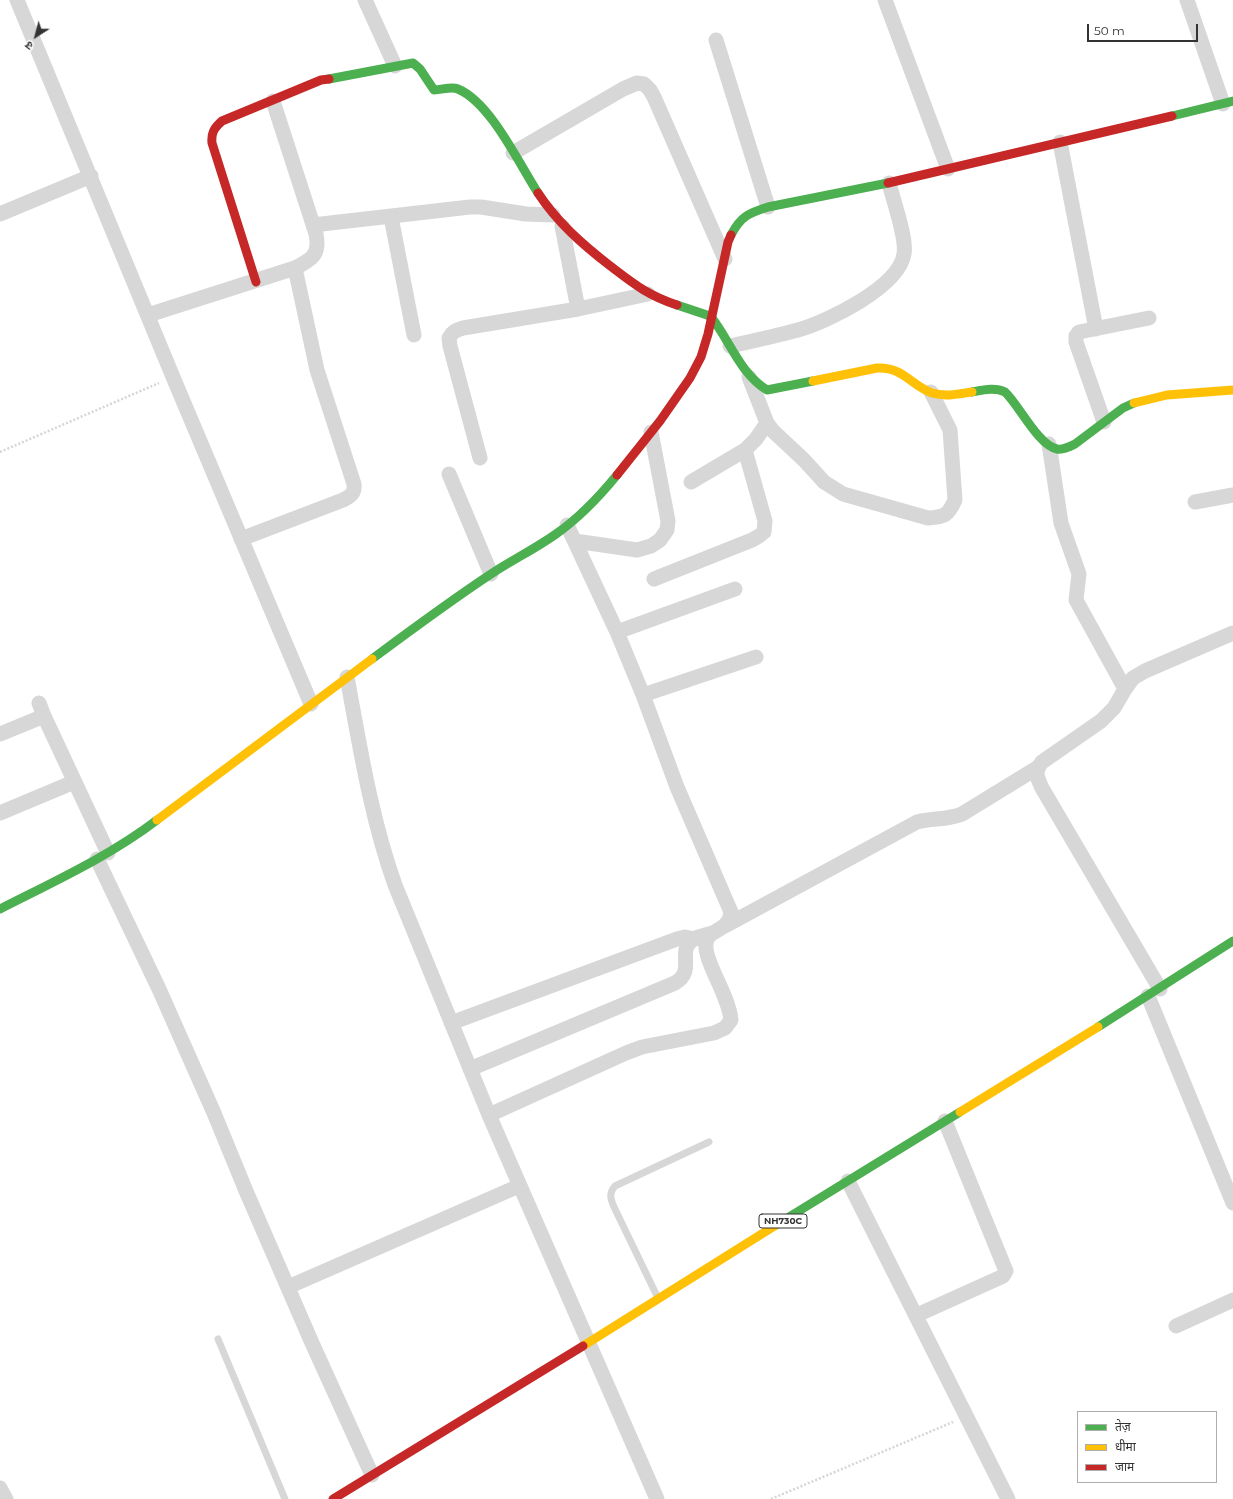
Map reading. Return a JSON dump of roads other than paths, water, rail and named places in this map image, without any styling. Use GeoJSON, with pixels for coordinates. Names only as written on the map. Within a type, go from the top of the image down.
{"type":"FeatureCollection","features":[{"type":"Feature","properties":{"kind":"main road"},"geometry":{"type":"LineString","coordinates":[[256,282],[212,143],[211,134],[215,127],[222,121],[321,80],[413,64],[422,72],[429,86],[434,90],[458,88],[470,96],[490,116],[543,201],[562,226],[581,243],[648,294],[712,318],[749,376],[758,385],[767,390],[877,368],[891,368],[931,392],[947,395],[992,389],[1002,390],[1009,396],[1040,436],[1056,449],[1065,450],[1076,444],[1104,422],[1131,404],[1163,396],[1217,390],[1233,390]]}},
{"type":"Feature","properties":{"kind":"main road"},"geometry":{"type":"LineString","coordinates":[[0,909],[103,856],[151,825],[347,677],[444,606],[491,574],[556,534],[583,512],[603,492],[651,432],[690,378],[701,357],[712,318],[728,242],[737,224],[750,213],[768,207],[889,183],[1228,103]]}},
{"type":"Feature","properties":{"kind":"main road","name":"NH730C"},"geometry":{"type":"LineString","coordinates":[[333,1499],[588,1343],[658,1298],[1154,992],[1233,941]]}},
{"type":"Feature","properties":{"kind":"street"},"geometry":{"type":"LineString","coordinates":[[17,0],[173,377],[311,704]]}},
{"type":"Feature","properties":{"kind":"street"},"geometry":{"type":"LineString","coordinates":[[364,0],[395,66]]}},
{"type":"Feature","properties":{"kind":"street"},"geometry":{"type":"LineString","coordinates":[[885,0],[948,169]]}},
{"type":"Feature","properties":{"kind":"street"},"geometry":{"type":"LineString","coordinates":[[1187,0],[1228,103]]}},
{"type":"Feature","properties":{"kind":"street"},"geometry":{"type":"LineString","coordinates":[[716,40],[768,207]]}},
{"type":"Feature","properties":{"kind":"street"},"geometry":{"type":"LineString","coordinates":[[513,153],[623,89],[637,83],[644,84],[650,90],[654,98],[725,259]]}},
{"type":"Feature","properties":{"kind":"street"},"geometry":{"type":"LineString","coordinates":[[148,315],[256,282],[296,268],[309,261],[316,254],[318,245],[313,225],[273,101]]}},
{"type":"Feature","properties":{"kind":"street"},"geometry":{"type":"LineString","coordinates":[[1060,142],[1096,329]]}},
{"type":"Feature","properties":{"kind":"street"},"geometry":{"type":"LineString","coordinates":[[0,214],[91,176]]}},
{"type":"Feature","properties":{"kind":"street"},"geometry":{"type":"LineString","coordinates":[[730,346],[798,330],[828,319],[865,298],[883,285],[893,275],[904,255],[904,243],[889,183]]}},
{"type":"Feature","properties":{"kind":"street"},"geometry":{"type":"LineString","coordinates":[[313,225],[481,207],[526,214],[553,214]]}},
{"type":"Feature","properties":{"kind":"street"},"geometry":{"type":"LineString","coordinates":[[391,217],[414,335]]}},
{"type":"Feature","properties":{"kind":"street"},"geometry":{"type":"LineString","coordinates":[[562,226],[578,309]]}},
{"type":"Feature","properties":{"kind":"street"},"geometry":{"type":"LineString","coordinates":[[241,539],[343,500],[350,496],[354,490],[354,484],[317,370],[296,268]]}},
{"type":"Feature","properties":{"kind":"street"},"geometry":{"type":"LineString","coordinates":[[480,458],[450,346],[449,338],[452,333],[463,328],[578,309],[648,294]]}},
{"type":"Feature","properties":{"kind":"street"},"geometry":{"type":"LineString","coordinates":[[1104,422],[1076,342],[1076,336],[1079,332],[1149,318]]}},
{"type":"Feature","properties":{"kind":"street"},"geometry":{"type":"LineString","coordinates":[[749,376],[767,423],[773,431],[804,460],[824,482],[844,494],[928,518],[940,517],[950,511],[955,500],[950,430],[931,392]]}},
{"type":"Feature","properties":{"kind":"street"},"geometry":{"type":"LineString","coordinates":[[691,482],[745,450],[756,439],[767,423]]}},
{"type":"Feature","properties":{"kind":"street"},"geometry":{"type":"LineString","coordinates":[[575,541],[637,550],[651,546],[660,540],[667,530],[668,521],[651,432]]}},
{"type":"Feature","properties":{"kind":"street"},"geometry":{"type":"LineString","coordinates":[[1049,444],[1061,523],[1079,574],[1076,600],[1125,689]]}},
{"type":"Feature","properties":{"kind":"street"},"geometry":{"type":"LineString","coordinates":[[654,579],[752,540],[764,532],[764,521],[745,450]]}},
{"type":"Feature","properties":{"kind":"street"},"geometry":{"type":"LineString","coordinates":[[449,474],[491,574]]}},
{"type":"Feature","properties":{"kind":"street"},"geometry":{"type":"LineString","coordinates":[[1195,502],[1233,495]]}},
{"type":"Feature","properties":{"kind":"street"},"geometry":{"type":"LineString","coordinates":[[488,1115],[626,1053],[642,1047],[714,1033],[725,1028],[731,1020],[730,1010],[707,956],[705,945],[707,939],[730,919],[731,912],[677,787],[618,632],[567,525]]}},
{"type":"Feature","properties":{"kind":"street"},"geometry":{"type":"LineString","coordinates":[[618,632],[735,589]]}},
{"type":"Feature","properties":{"kind":"street"},"geometry":{"type":"LineString","coordinates":[[470,1069],[681,979],[686,968],[686,949],[695,939],[719,930],[917,822],[950,818],[962,814],[1037,768],[1042,762],[1101,721],[1114,708],[1133,678],[1145,671],[1233,633]]}},
{"type":"Feature","properties":{"kind":"street"},"geometry":{"type":"LineString","coordinates":[[643,695],[756,657]]}},
{"type":"Feature","properties":{"kind":"street"},"geometry":{"type":"LineString","coordinates":[[347,677],[376,823],[384,854],[395,885],[488,1115],[657,1499]]}},
{"type":"Feature","properties":{"kind":"street"},"geometry":{"type":"LineString","coordinates":[[0,734],[41,709],[74,782],[103,856],[246,1191],[372,1475]]}},
{"type":"Feature","properties":{"kind":"street"},"geometry":{"type":"LineString","coordinates":[[1037,768],[1038,778],[1042,788],[1154,992],[1233,1203]]}},
{"type":"Feature","properties":{"kind":"street"},"geometry":{"type":"LineString","coordinates":[[0,813],[74,782]]}},
{"type":"Feature","properties":{"kind":"street"},"geometry":{"type":"LineString","coordinates":[[451,1023],[677,938],[685,937],[695,939]]}},
{"type":"Feature","properties":{"kind":"street"},"geometry":{"type":"LineString","coordinates":[[917,1315],[999,1278],[1003,1276],[1006,1271],[945,1121]]}},
{"type":"Feature","properties":{"kind":"street"},"geometry":{"type":"LineString","coordinates":[[848,1181],[917,1315],[1008,1499]]}},
{"type":"Feature","properties":{"kind":"street"},"geometry":{"type":"LineString","coordinates":[[288,1287],[519,1186]]}},
{"type":"Feature","properties":{"kind":"street"},"geometry":{"type":"LineString","coordinates":[[1176,1326],[1233,1300]]}},
{"type":"Feature","properties":{"kind":"street"},"geometry":{"type":"LineString","coordinates":[[0,1488],[6,1499]]}},
{"type":"Feature","properties":{"kind":"lane"},"geometry":{"type":"LineString","coordinates":[[658,1298],[614,1207],[611,1199],[611,1192],[615,1186],[709,1142]]}},
{"type":"Feature","properties":{"kind":"lane"},"geometry":{"type":"LineString","coordinates":[[218,1339],[285,1499]]}}]}
